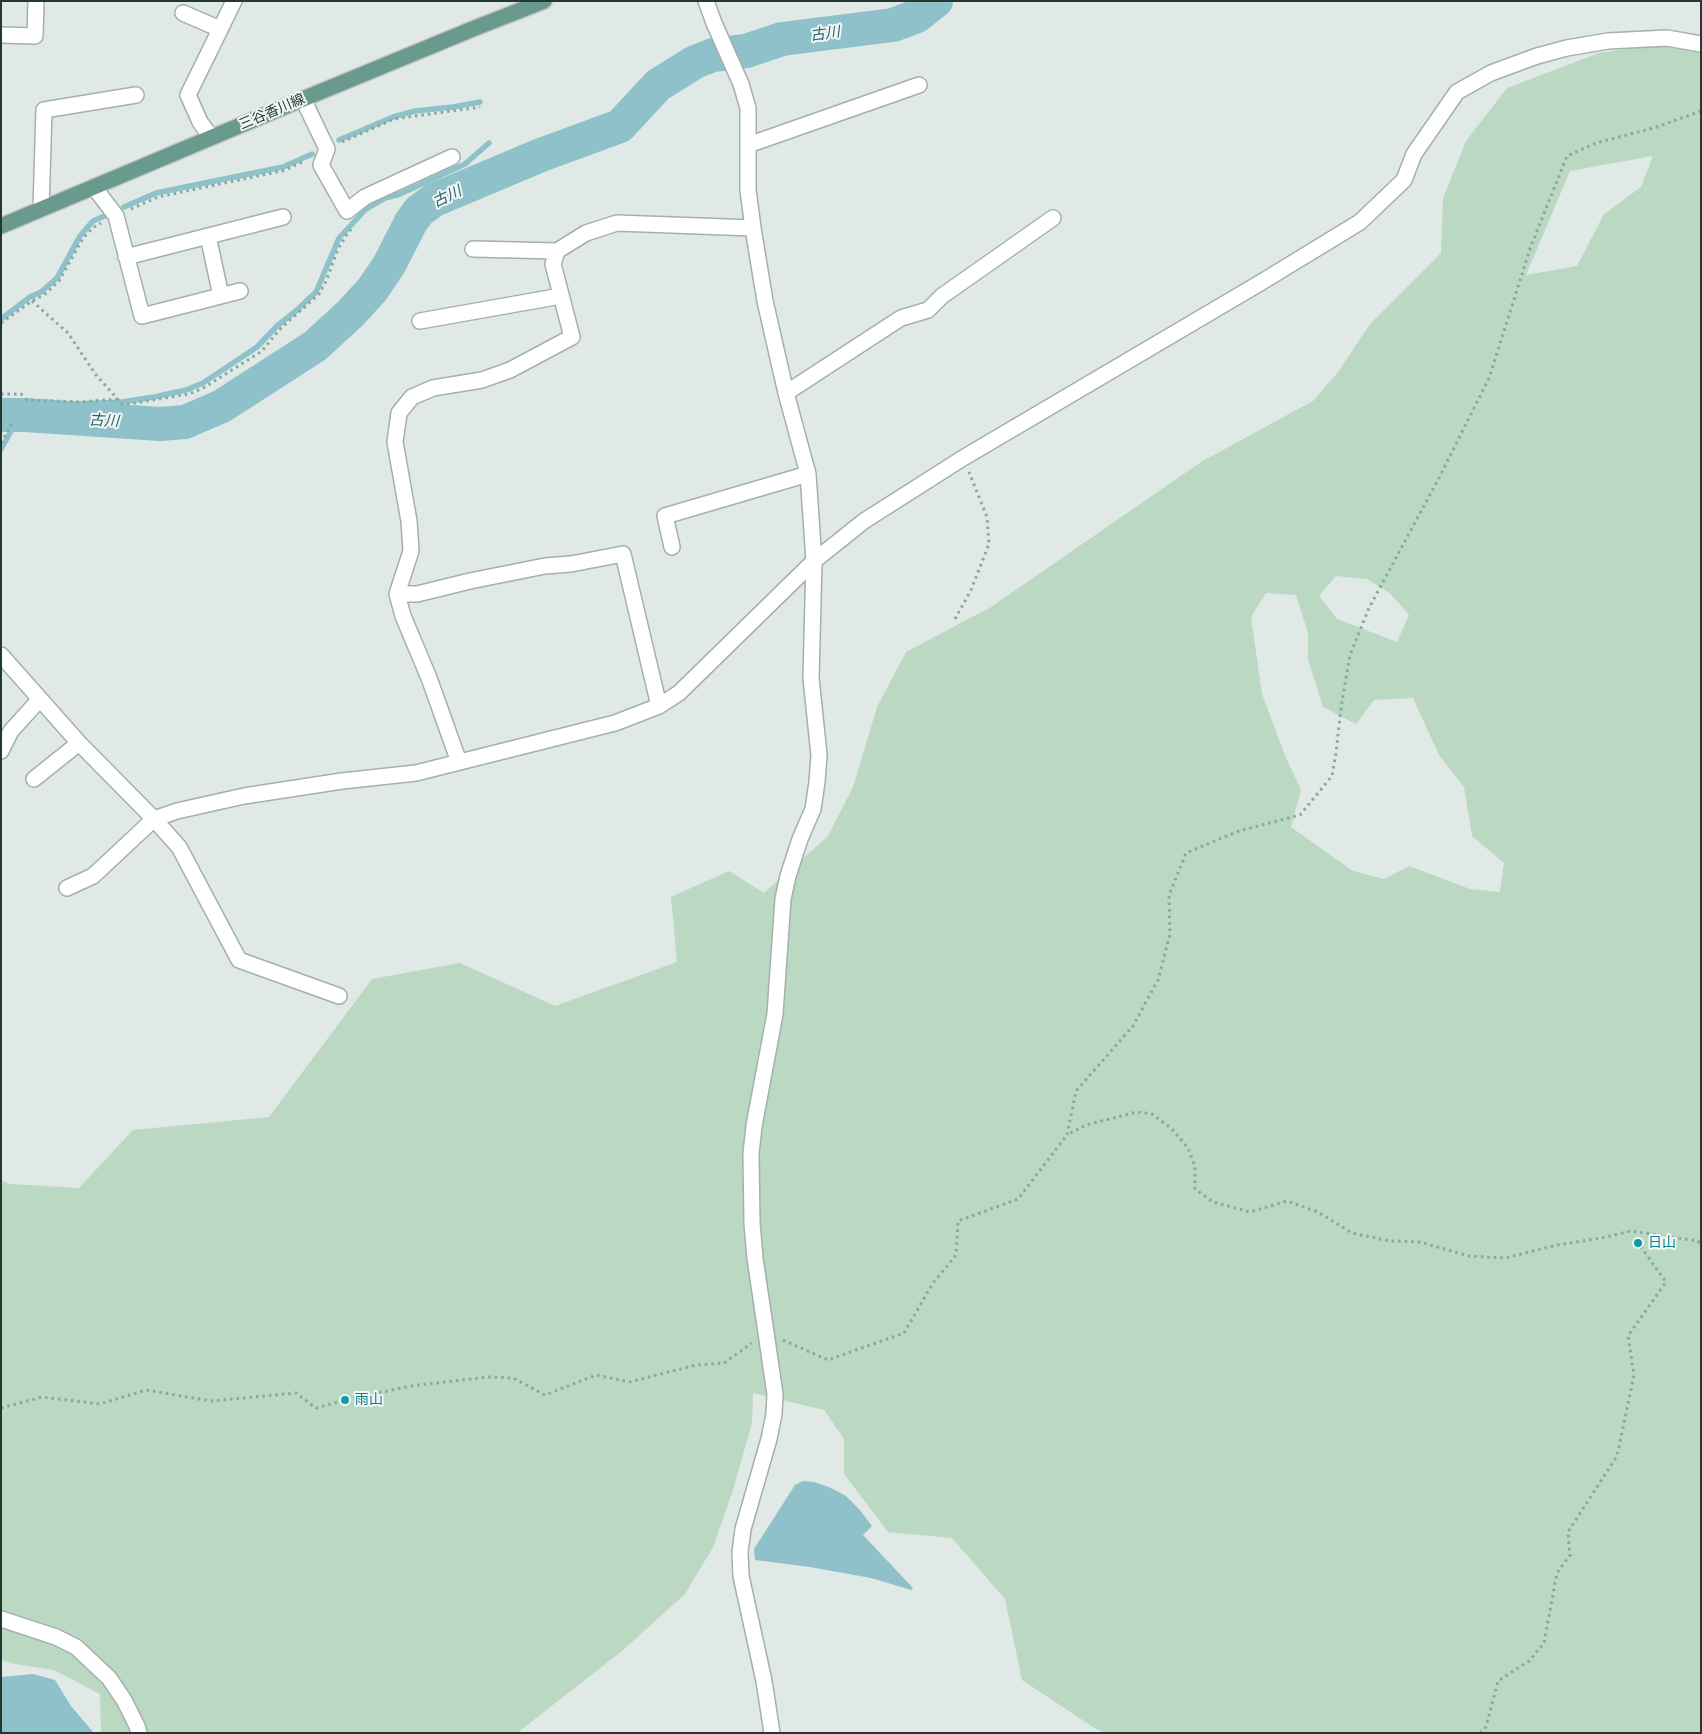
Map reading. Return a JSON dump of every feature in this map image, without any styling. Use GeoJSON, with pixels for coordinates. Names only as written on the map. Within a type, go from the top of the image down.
{"type":"FeatureCollection","features":[{"type":"Feature","properties":{"kind":"main road","name":"三谷香川線"},"geometry":{"type":"LineString","coordinates":[[1,226],[303,98],[544,1]]}},
{"type":"Feature","properties":{"kind":"street"},"geometry":{"type":"LineString","coordinates":[[1,35],[35,36],[36,1]]}},
{"type":"Feature","properties":{"kind":"street"},"geometry":{"type":"LineString","coordinates":[[212,137],[200,122],[188,95],[234,1]]}},
{"type":"Feature","properties":{"kind":"street"},"geometry":{"type":"LineString","coordinates":[[706,1],[741,84],[748,108],[748,190],[753,228],[765,301],[786,393],[808,474],[814,561],[811,678],[819,755],[817,782],[813,809],[797,848],[783,899],[775,1014],[754,1126],[751,1154],[752,1223],[755,1258],[774,1379],[774,1414],[744,1529],[740,1552],[741,1576],[764,1681],[772,1733]]}},
{"type":"Feature","properties":{"kind":"street"},"geometry":{"type":"LineString","coordinates":[[182,14],[220,28]]}},
{"type":"Feature","properties":{"kind":"street"},"geometry":{"type":"LineString","coordinates":[[67,888],[94,876],[154,819],[177,811],[244,796],[342,781],[416,773],[615,723],[658,706],[679,693],[814,561],[864,521],[962,458],[1360,222],[1404,180],[1414,154],[1457,92],[1491,73],[1537,56],[1567,48],[1608,41],[1667,38],[1701,44]]}},
{"type":"Feature","properties":{"kind":"street"},"geometry":{"type":"LineString","coordinates":[[748,145],[918,85]]}},
{"type":"Feature","properties":{"kind":"street"},"geometry":{"type":"LineString","coordinates":[[41,209],[44,110],[136,95]]}},
{"type":"Feature","properties":{"kind":"street"},"geometry":{"type":"LineString","coordinates":[[303,98],[327,149],[321,165],[348,210],[365,197],[452,157]]}},
{"type":"Feature","properties":{"kind":"street"},"geometry":{"type":"LineString","coordinates":[[94,187],[116,216],[142,316],[240,291]]}},
{"type":"Feature","properties":{"kind":"street"},"geometry":{"type":"LineString","coordinates":[[126,257],[283,217]]}},
{"type":"Feature","properties":{"kind":"street"},"geometry":{"type":"LineString","coordinates":[[786,393],[900,318],[928,310],[942,296],[1054,218]]}},
{"type":"Feature","properties":{"kind":"street"},"geometry":{"type":"LineString","coordinates":[[472,249],[557,251],[586,232],[617,223],[753,228]]}},
{"type":"Feature","properties":{"kind":"street"},"geometry":{"type":"LineString","coordinates":[[208,236],[221,296]]}},
{"type":"Feature","properties":{"kind":"street"},"geometry":{"type":"LineString","coordinates":[[460,762],[404,616],[398,594],[411,551],[410,521],[395,442],[398,413],[412,397],[433,388],[482,380],[510,370],[572,337],[553,264],[557,251]]}},
{"type":"Feature","properties":{"kind":"street"},"geometry":{"type":"LineString","coordinates":[[420,321],[561,296]]}},
{"type":"Feature","properties":{"kind":"street"},"geometry":{"type":"LineString","coordinates":[[672,547],[665,516],[808,474]]}},
{"type":"Feature","properties":{"kind":"street"},"geometry":{"type":"LineString","coordinates":[[398,594],[417,594],[545,566],[571,564],[623,554],[658,706]]}},
{"type":"Feature","properties":{"kind":"street"},"geometry":{"type":"LineString","coordinates":[[1,655],[79,743],[179,847],[239,960],[339,996]]}},
{"type":"Feature","properties":{"kind":"street"},"geometry":{"type":"LineString","coordinates":[[1,751],[11,730],[40,699]]}},
{"type":"Feature","properties":{"kind":"street"},"geometry":{"type":"LineString","coordinates":[[34,779],[79,743]]}},
{"type":"Feature","properties":{"kind":"street"},"geometry":{"type":"LineString","coordinates":[[1,1619],[56,1637],[76,1647],[109,1678],[124,1700],[139,1733]]}},
{"type":"Feature","properties":{"kind":"path"},"geometry":{"type":"LineString","coordinates":[[1,323],[32,301],[44,295],[59,281],[83,238],[94,227],[158,197],[282,171],[394,119],[480,107]]}},
{"type":"Feature","properties":{"kind":"path"},"geometry":{"type":"LineString","coordinates":[[1067,1135],[1076,1091],[1133,1026],[1158,980],[1170,934],[1169,895],[1186,853],[1239,831],[1300,815],[1332,776],[1340,708],[1350,655],[1369,608],[1440,476],[1489,378],[1531,246],[1567,156],[1596,143],[1656,127],[1701,111]]}},
{"type":"Feature","properties":{"kind":"path"},"geometry":{"type":"LineString","coordinates":[[32,301],[68,333],[96,375],[123,405],[189,394],[205,387],[262,351],[279,330],[319,294],[326,282],[338,249],[347,234],[358,222]]}},
{"type":"Feature","properties":{"kind":"path"},"geometry":{"type":"LineString","coordinates":[[1,394],[21,394],[26,400],[81,402],[117,399]]}},
{"type":"Feature","properties":{"kind":"path"},"geometry":{"type":"LineString","coordinates":[[1,443],[13,421]]}},
{"type":"Feature","properties":{"kind":"path"},"geometry":{"type":"LineString","coordinates":[[955,618],[971,590],[989,544],[987,517],[962,458]]}},
{"type":"Feature","properties":{"kind":"path"},"geometry":{"type":"LineString","coordinates":[[1,1408],[42,1397],[100,1404],[146,1390],[211,1400],[296,1393],[316,1408],[411,1386],[490,1377],[513,1378],[546,1395],[596,1375],[630,1382],[696,1365],[724,1363],[767,1332],[828,1360],[904,1333],[933,1282],[956,1255],[958,1221],[1018,1199],[1067,1135],[1086,1125],[1136,1112],[1152,1114],[1172,1128],[1188,1148],[1195,1167],[1195,1189],[1213,1202],[1250,1212],[1287,1201],[1318,1212],[1352,1233],[1390,1241],[1420,1242],[1469,1256],[1506,1258],[1557,1245],[1631,1231],[1698,1241],[1701,1248]]}},
{"type":"Feature","properties":{"kind":"path"},"geometry":{"type":"LineString","coordinates":[[1480,1733],[1486,1727],[1498,1681],[1529,1661],[1544,1643],[1557,1573],[1570,1555],[1568,1532],[1618,1456],[1634,1375],[1628,1336],[1666,1282],[1638,1243]]}},
{"type":"Feature","properties":{"kind":"green space"},"geometry":{"type":"Polygon","coordinates":[[[1658,45],[1701,51],[1701,1733],[1106,1733],[1096,1729],[1022,1680],[1005,1599],[952,1538],[888,1532],[844,1474],[844,1439],[824,1410],[753,1393],[752,1423],[733,1490],[713,1547],[685,1594],[622,1651],[517,1733],[101,1733],[100,1694],[54,1670],[1,1660],[1,1180],[9,1184],[79,1188],[133,1130],[269,1117],[372,979],[460,963],[555,1006],[677,962],[671,897],[729,871],[764,893],[828,836],[853,787],[877,707],[906,652],[991,607],[1201,462],[1313,401],[1338,372],[1370,324],[1441,253],[1443,198],[1466,141],[1507,88],[1599,53],[1658,45]],[[1653,156],[1570,171],[1526,275],[1577,266],[1604,214],[1641,187],[1653,156]],[[1336,576],[1319,596],[1337,619],[1397,642],[1409,615],[1391,594],[1367,579],[1336,576]],[[1266,593],[1251,617],[1262,694],[1286,758],[1301,790],[1291,827],[1353,871],[1384,879],[1409,866],[1470,889],[1500,892],[1504,863],[1472,836],[1464,787],[1439,755],[1413,698],[1374,700],[1356,724],[1323,707],[1308,659],[1308,633],[1296,595],[1266,593]]]}},
{"type":"Feature","properties":{"kind":"water"},"geometry":{"type":"Polygon","coordinates":[[[803,1481],[829,1487],[846,1496],[872,1526],[863,1535],[913,1588],[911,1590],[871,1578],[810,1567],[755,1560],[754,1549],[795,1485],[803,1481]]]}},
{"type":"Feature","properties":{"kind":"water"},"geometry":{"type":"Polygon","coordinates":[[[33,1674],[55,1680],[71,1706],[93,1732],[1,1733],[1,1677],[33,1674]]]}},
{"type":"Feature","properties":{"kind":"waterway","name":"古川"},"geometry":{"type":"LineString","coordinates":[[1,415],[160,424],[185,422],[222,406],[315,346],[350,314],[372,290],[389,265],[411,222],[419,211],[434,200],[541,155],[620,126],[658,85],[695,62],[713,55],[746,51],[782,39],[893,25],[917,16],[936,1]]}},
{"type":"Feature","properties":{"kind":"waterway"},"geometry":{"type":"LineString","coordinates":[[339,140],[393,117],[415,111],[480,102]]}},
{"type":"Feature","properties":{"kind":"waterway"},"geometry":{"type":"LineString","coordinates":[[1,449],[20,415],[29,406],[122,402],[186,390],[203,383],[257,347],[277,326],[316,292],[339,238],[366,209],[385,198],[400,194],[465,164],[489,143]]}},
{"type":"Feature","properties":{"kind":"waterway"},"geometry":{"type":"LineString","coordinates":[[124,207],[156,193],[283,167],[312,154]]}},
{"type":"Feature","properties":{"kind":"waterway"},"geometry":{"type":"LineString","coordinates":[[1,319],[30,297],[41,292],[57,278],[80,236],[93,221],[107,215]]}},
{"type":"Feature","properties":{"kind":"place","name":"日山"},"geometry":{"type":"Point","coordinates":[1638,1243]}},
{"type":"Feature","properties":{"kind":"place","name":"雨山"},"geometry":{"type":"Point","coordinates":[345,1400]}}]}
